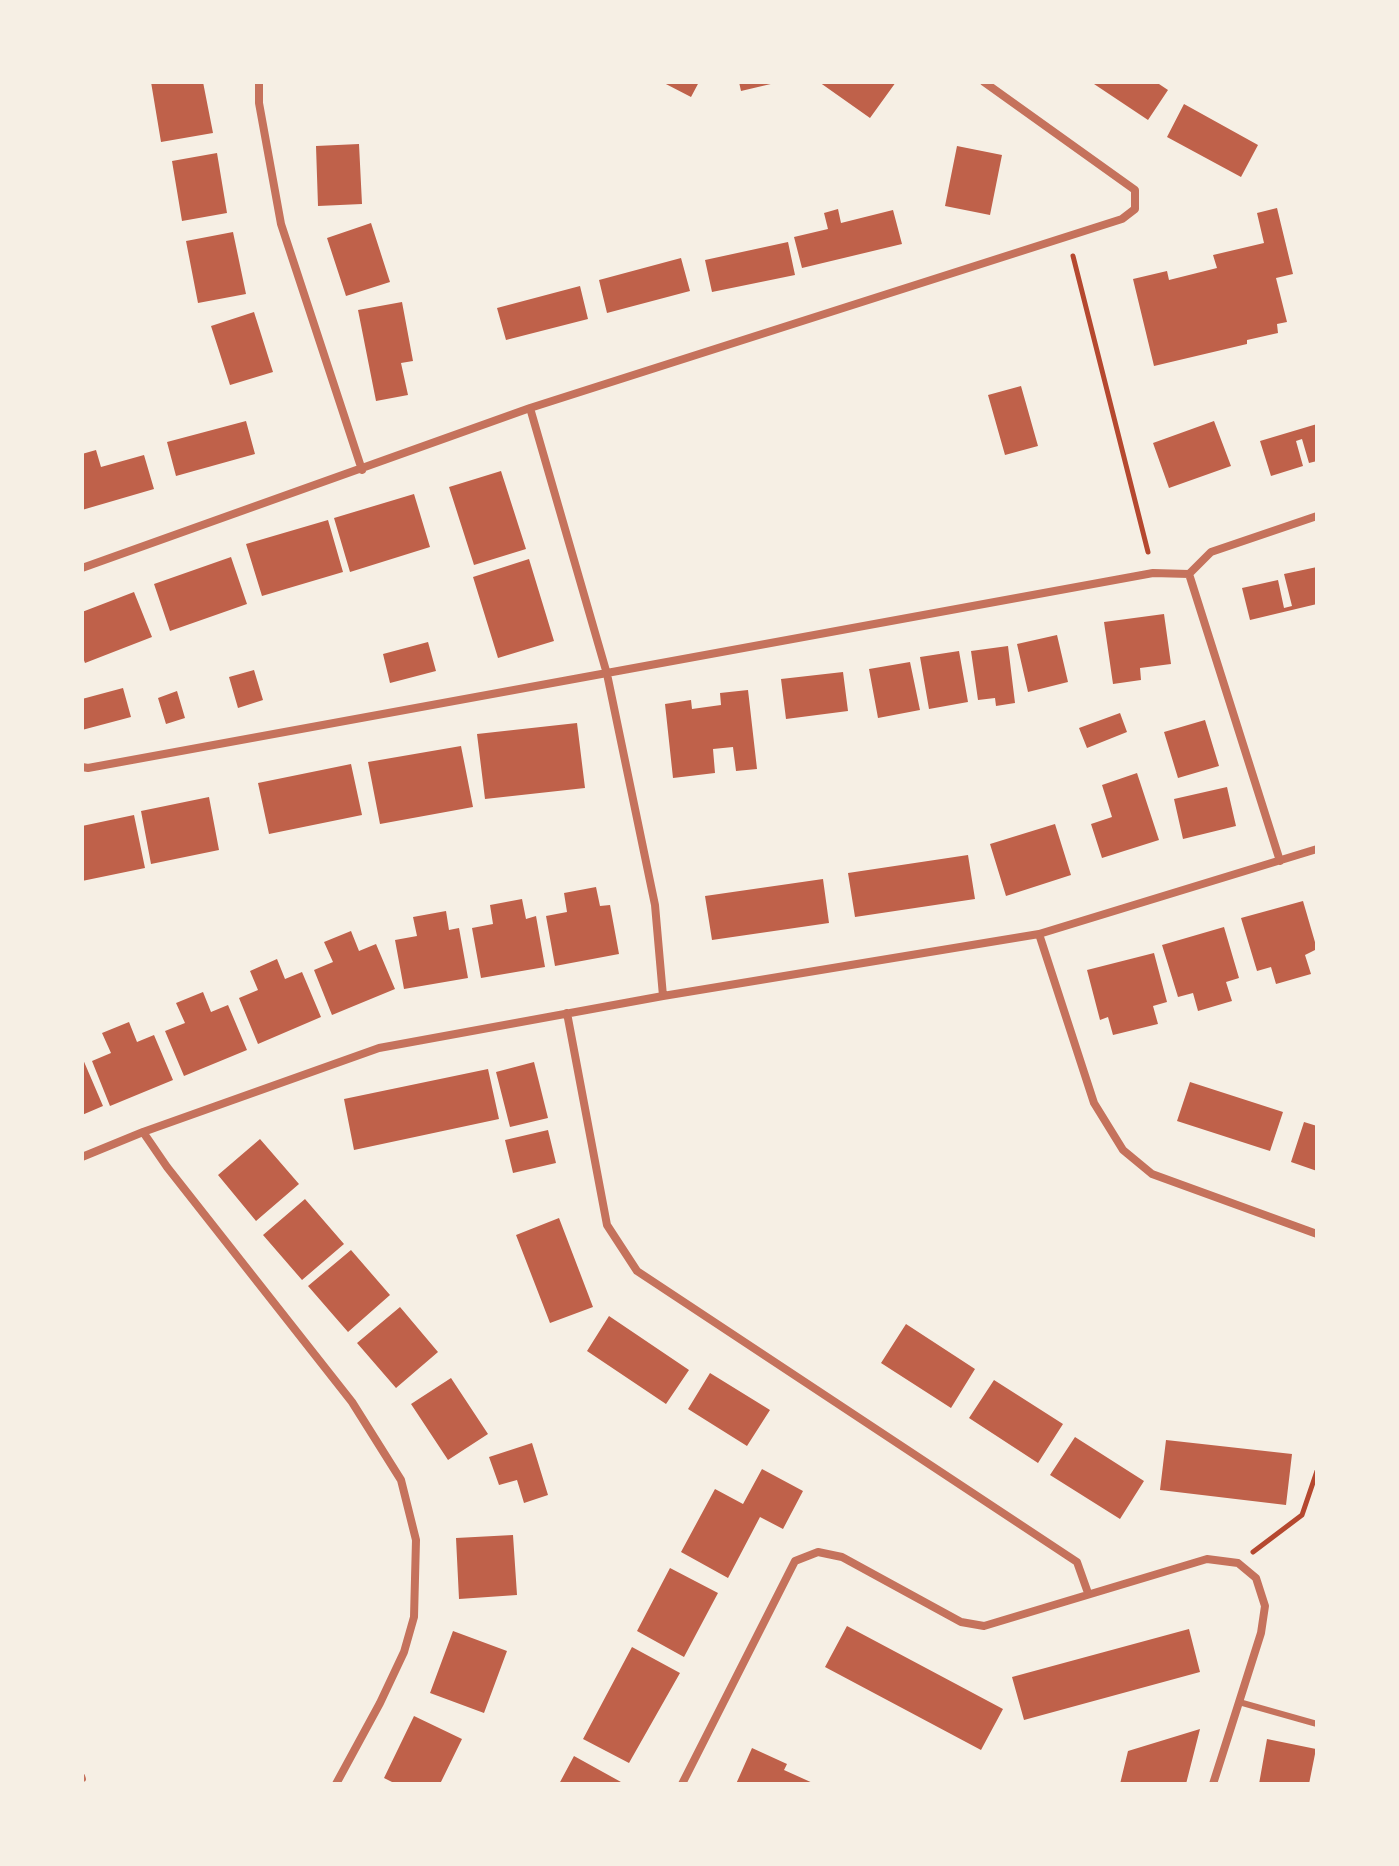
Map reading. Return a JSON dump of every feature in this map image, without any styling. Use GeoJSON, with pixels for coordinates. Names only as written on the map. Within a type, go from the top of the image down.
{"type":"FeatureCollection","features":[{"type":"Feature","properties":{"kind":"street"},"geometry":{"type":"LineString","coordinates":[[259,82],[259,103],[281,224],[362,470]]}},
{"type":"Feature","properties":{"kind":"street"},"geometry":{"type":"LineString","coordinates":[[82,568],[530,408],[1068,237],[1122,219],[1135,209],[1135,190],[984,82]]}},
{"type":"Feature","properties":{"kind":"street"},"geometry":{"type":"LineString","coordinates":[[530,408],[607,674],[655,905],[663,996]]}},
{"type":"Feature","properties":{"kind":"street"},"geometry":{"type":"LineString","coordinates":[[82,767],[1153,573],[1189,574],[1211,552],[1317,516]]}},
{"type":"Feature","properties":{"kind":"street"},"geometry":{"type":"LineString","coordinates":[[1189,574],[1280,861]]}},
{"type":"Feature","properties":{"kind":"street"},"geometry":{"type":"LineString","coordinates":[[82,1157],[143,1132],[379,1048],[663,996],[1039,934],[1317,849]]}},
{"type":"Feature","properties":{"kind":"street"},"geometry":{"type":"LineString","coordinates":[[1039,934],[1094,1103],[1123,1150],[1152,1174],[1317,1234]]}},
{"type":"Feature","properties":{"kind":"street"},"geometry":{"type":"LineString","coordinates":[[567,1013],[607,1225],[637,1271],[1077,1562],[1088,1593]]}},
{"type":"Feature","properties":{"kind":"street"},"geometry":{"type":"LineString","coordinates":[[143,1132],[167,1167],[352,1402],[401,1480],[416,1540],[414,1617],[404,1652],[336,1784]]}},
{"type":"Feature","properties":{"kind":"street"},"geometry":{"type":"LineString","coordinates":[[682,1784],[795,1561],[818,1552],[842,1557],[961,1622],[984,1626],[1207,1559],[1238,1563],[1256,1578],[1265,1606],[1261,1633],[1213,1784]]}},
{"type":"Feature","properties":{"kind":"lane"},"geometry":{"type":"LineString","coordinates":[[1239,1702],[1317,1724]]}},
{"type":"Feature","properties":{"kind":"path"},"geometry":{"type":"LineString","coordinates":[[1068,237],[1153,573]]}},
{"type":"Feature","properties":{"kind":"path"},"geometry":{"type":"LineString","coordinates":[[1238,1563],[1302,1515],[1317,1471]]}},
{"type":"Feature","properties":{"kind":"building"},"geometry":{"type":"Polygon","coordinates":[[[151,82],[203,82],[213,133],[161,142],[151,82]]]}},
{"type":"Feature","properties":{"kind":"building"},"geometry":{"type":"Polygon","coordinates":[[[662,82],[699,82],[691,97],[662,82]]]}},
{"type":"Feature","properties":{"kind":"building"},"geometry":{"type":"Polygon","coordinates":[[[739,82],[775,82],[775,83],[741,91],[739,82]]]}},
{"type":"Feature","properties":{"kind":"building"},"geometry":{"type":"Polygon","coordinates":[[[819,82],[896,82],[870,118],[819,82]]]}},
{"type":"Feature","properties":{"kind":"building"},"geometry":{"type":"Polygon","coordinates":[[[1091,82],[1156,82],[1168,90],[1148,120],[1091,82]]]}},
{"type":"Feature","properties":{"kind":"building"},"geometry":{"type":"Polygon","coordinates":[[[1184,104],[1258,145],[1241,177],[1167,137],[1184,104]]]}},
{"type":"Feature","properties":{"kind":"building"},"geometry":{"type":"Polygon","coordinates":[[[359,144],[362,204],[318,206],[316,146],[359,144]]]}},
{"type":"Feature","properties":{"kind":"building"},"geometry":{"type":"Polygon","coordinates":[[[957,146],[1002,155],[990,215],[945,206],[957,146]]]}},
{"type":"Feature","properties":{"kind":"building"},"geometry":{"type":"Polygon","coordinates":[[[217,153],[227,213],[182,221],[172,161],[217,153]]]}},
{"type":"Feature","properties":{"kind":"building"},"geometry":{"type":"Polygon","coordinates":[[[1277,208],[1293,274],[1276,278],[1287,322],[1277,324],[1278,333],[1247,340],[1247,344],[1154,366],[1133,279],[1167,271],[1169,280],[1217,268],[1213,255],[1264,243],[1257,213],[1277,208]]]}},
{"type":"Feature","properties":{"kind":"building"},"geometry":{"type":"Polygon","coordinates":[[[838,209],[841,223],[893,210],[902,244],[802,268],[794,237],[828,229],[824,213],[838,209]]]}},
{"type":"Feature","properties":{"kind":"building"},"geometry":{"type":"Polygon","coordinates":[[[371,223],[390,282],[346,296],[327,238],[371,223]]]}},
{"type":"Feature","properties":{"kind":"building"},"geometry":{"type":"Polygon","coordinates":[[[233,232],[246,294],[198,303],[186,241],[233,232]]]}},
{"type":"Feature","properties":{"kind":"building"},"geometry":{"type":"Polygon","coordinates":[[[788,242],[795,275],[712,292],[705,260],[788,242]]]}},
{"type":"Feature","properties":{"kind":"building"},"geometry":{"type":"Polygon","coordinates":[[[681,258],[690,291],[607,313],[599,280],[681,258]]]}},
{"type":"Feature","properties":{"kind":"building"},"geometry":{"type":"Polygon","coordinates":[[[580,286],[588,319],[506,340],[497,308],[580,286]]]}},
{"type":"Feature","properties":{"kind":"building"},"geometry":{"type":"Polygon","coordinates":[[[402,302],[413,361],[401,363],[408,395],[376,401],[358,310],[402,302]]]}},
{"type":"Feature","properties":{"kind":"building"},"geometry":{"type":"Polygon","coordinates":[[[254,312],[273,372],[230,385],[211,326],[254,312]]]}},
{"type":"Feature","properties":{"kind":"building"},"geometry":{"type":"Polygon","coordinates":[[[1021,386],[1038,446],[1005,455],[988,395],[1021,386]]]}},
{"type":"Feature","properties":{"kind":"building"},"geometry":{"type":"Polygon","coordinates":[[[246,421],[255,454],[176,476],[167,442],[246,421]]]}},
{"type":"Feature","properties":{"kind":"building"},"geometry":{"type":"Polygon","coordinates":[[[1214,421],[1231,466],[1169,488],[1153,443],[1214,421]]]}},
{"type":"Feature","properties":{"kind":"building"},"geometry":{"type":"Polygon","coordinates":[[[1317,424],[1317,461],[1309,463],[1302,439],[1296,441],[1303,466],[1271,476],[1260,441],[1317,424]]]}},
{"type":"Feature","properties":{"kind":"building"},"geometry":{"type":"Polygon","coordinates":[[[96,450],[101,467],[144,455],[154,489],[82,510],[82,454],[96,450]]]}},
{"type":"Feature","properties":{"kind":"building"},"geometry":{"type":"Polygon","coordinates":[[[501,471],[526,549],[474,565],[449,487],[501,471]]]}},
{"type":"Feature","properties":{"kind":"building"},"geometry":{"type":"Polygon","coordinates":[[[414,494],[430,547],[350,572],[334,518],[414,494]]]}},
{"type":"Feature","properties":{"kind":"building"},"geometry":{"type":"Polygon","coordinates":[[[328,520],[343,572],[262,596],[246,544],[328,520]]]}},
{"type":"Feature","properties":{"kind":"building"},"geometry":{"type":"Polygon","coordinates":[[[231,557],[247,604],[170,631],[154,584],[231,557]]]}},
{"type":"Feature","properties":{"kind":"building"},"geometry":{"type":"Polygon","coordinates":[[[529,559],[554,641],[498,658],[473,577],[529,559]]]}},
{"type":"Feature","properties":{"kind":"building"},"geometry":{"type":"Polygon","coordinates":[[[1317,567],[1317,604],[1250,620],[1242,588],[1278,580],[1284,608],[1292,606],[1284,574],[1317,567]]]}},
{"type":"Feature","properties":{"kind":"building"},"geometry":{"type":"Polygon","coordinates":[[[134,592],[152,637],[85,663],[82,655],[82,612],[134,592]]]}},
{"type":"Feature","properties":{"kind":"building"},"geometry":{"type":"Polygon","coordinates":[[[1164,614],[1171,664],[1140,668],[1141,680],[1113,684],[1104,622],[1164,614]]]}},
{"type":"Feature","properties":{"kind":"building"},"geometry":{"type":"Polygon","coordinates":[[[1057,635],[1068,682],[1028,692],[1017,644],[1057,635]]]}},
{"type":"Feature","properties":{"kind":"building"},"geometry":{"type":"Polygon","coordinates":[[[428,642],[436,671],[390,683],[383,654],[428,642]]]}},
{"type":"Feature","properties":{"kind":"building"},"geometry":{"type":"Polygon","coordinates":[[[1008,646],[1015,703],[996,706],[995,698],[978,700],[971,651],[1008,646]]]}},
{"type":"Feature","properties":{"kind":"building"},"geometry":{"type":"Polygon","coordinates":[[[959,651],[968,702],[929,709],[920,657],[959,651]]]}},
{"type":"Feature","properties":{"kind":"building"},"geometry":{"type":"Polygon","coordinates":[[[910,662],[920,710],[878,718],[869,669],[910,662]]]}},
{"type":"Feature","properties":{"kind":"building"},"geometry":{"type":"Polygon","coordinates":[[[254,670],[263,700],[238,708],[229,677],[254,670]]]}},
{"type":"Feature","properties":{"kind":"building"},"geometry":{"type":"Polygon","coordinates":[[[843,672],[848,711],[786,719],[781,679],[843,672]]]}},
{"type":"Feature","properties":{"kind":"building"},"geometry":{"type":"Polygon","coordinates":[[[123,688],[131,717],[82,730],[82,699],[123,688]]]}},
{"type":"Feature","properties":{"kind":"building"},"geometry":{"type":"Polygon","coordinates":[[[748,690],[757,769],[736,771],[733,747],[713,749],[715,773],[673,778],[665,704],[691,700],[692,709],[721,705],[720,693],[748,690]]]}},
{"type":"Feature","properties":{"kind":"building"},"geometry":{"type":"Polygon","coordinates":[[[177,691],[185,718],[166,724],[158,698],[177,691]]]}},
{"type":"Feature","properties":{"kind":"building"},"geometry":{"type":"Polygon","coordinates":[[[1120,713],[1127,732],[1087,748],[1079,728],[1120,713]]]}},
{"type":"Feature","properties":{"kind":"building"},"geometry":{"type":"Polygon","coordinates":[[[1205,720],[1219,766],[1178,778],[1164,732],[1205,720]]]}},
{"type":"Feature","properties":{"kind":"building"},"geometry":{"type":"Polygon","coordinates":[[[577,723],[585,788],[485,799],[477,734],[577,723]]]}},
{"type":"Feature","properties":{"kind":"building"},"geometry":{"type":"Polygon","coordinates":[[[461,746],[473,807],[380,824],[368,762],[461,746]]]}},
{"type":"Feature","properties":{"kind":"building"},"geometry":{"type":"Polygon","coordinates":[[[351,764],[362,815],[269,834],[258,783],[351,764]]]}},
{"type":"Feature","properties":{"kind":"building"},"geometry":{"type":"Polygon","coordinates":[[[1137,773],[1159,840],[1102,858],[1091,824],[1112,817],[1102,785],[1137,773]]]}},
{"type":"Feature","properties":{"kind":"building"},"geometry":{"type":"Polygon","coordinates":[[[1227,787],[1236,826],[1183,839],[1174,799],[1227,787]]]}},
{"type":"Feature","properties":{"kind":"building"},"geometry":{"type":"Polygon","coordinates":[[[209,797],[219,850],[151,864],[141,811],[209,797]]]}},
{"type":"Feature","properties":{"kind":"building"},"geometry":{"type":"Polygon","coordinates":[[[134,815],[145,868],[82,881],[82,826],[134,815]]]}},
{"type":"Feature","properties":{"kind":"building"},"geometry":{"type":"Polygon","coordinates":[[[1055,824],[1071,875],[1006,896],[990,844],[1055,824]]]}},
{"type":"Feature","properties":{"kind":"building"},"geometry":{"type":"Polygon","coordinates":[[[968,855],[975,899],[855,917],[848,873],[968,855]]]}},
{"type":"Feature","properties":{"kind":"building"},"geometry":{"type":"Polygon","coordinates":[[[823,879],[829,923],[712,940],[705,896],[823,879]]]}},
{"type":"Feature","properties":{"kind":"building"},"geometry":{"type":"Polygon","coordinates":[[[596,887],[600,906],[610,905],[619,954],[555,966],[546,916],[567,912],[564,893],[596,887]]]}},
{"type":"Feature","properties":{"kind":"building"},"geometry":{"type":"Polygon","coordinates":[[[522,899],[526,919],[536,916],[545,967],[481,978],[472,928],[493,924],[490,905],[522,899]]]}},
{"type":"Feature","properties":{"kind":"building"},"geometry":{"type":"Polygon","coordinates":[[[1303,901],[1317,949],[1305,955],[1311,974],[1276,984],[1271,967],[1257,971],[1241,918],[1303,901]]]}},
{"type":"Feature","properties":{"kind":"building"},"geometry":{"type":"Polygon","coordinates":[[[446,911],[449,930],[459,928],[468,978],[404,989],[395,940],[417,936],[413,917],[446,911]]]}},
{"type":"Feature","properties":{"kind":"building"},"geometry":{"type":"Polygon","coordinates":[[[1224,927],[1239,978],[1226,982],[1232,1001],[1198,1011],[1193,993],[1178,997],[1162,945],[1224,927]]]}},
{"type":"Feature","properties":{"kind":"building"},"geometry":{"type":"Polygon","coordinates":[[[351,931],[359,951],[376,944],[395,989],[332,1015],[314,970],[333,962],[324,942],[351,931]]]}},
{"type":"Feature","properties":{"kind":"building"},"geometry":{"type":"Polygon","coordinates":[[[1154,953],[1167,1002],[1153,1006],[1158,1024],[1113,1035],[1108,1017],[1100,1020],[1087,970],[1154,953]]]}},
{"type":"Feature","properties":{"kind":"building"},"geometry":{"type":"Polygon","coordinates":[[[277,959],[285,979],[302,972],[321,1017],[258,1044],[239,998],[258,990],[250,971],[277,959]]]}},
{"type":"Feature","properties":{"kind":"building"},"geometry":{"type":"Polygon","coordinates":[[[203,992],[211,1012],[228,1005],[247,1050],[184,1076],[165,1031],[185,1023],[176,1003],[203,992]]]}},
{"type":"Feature","properties":{"kind":"building"},"geometry":{"type":"Polygon","coordinates":[[[129,1022],[137,1042],[154,1035],[173,1080],[110,1106],[92,1061],[111,1053],[102,1033],[129,1022]]]}},
{"type":"Feature","properties":{"kind":"building"},"geometry":{"type":"Polygon","coordinates":[[[82,1057],[103,1106],[82,1115],[82,1057]]]}},
{"type":"Feature","properties":{"kind":"building"},"geometry":{"type":"Polygon","coordinates":[[[534,1062],[548,1118],[510,1127],[496,1072],[534,1062]]]}},
{"type":"Feature","properties":{"kind":"building"},"geometry":{"type":"Polygon","coordinates":[[[488,1069],[499,1119],[354,1150],[344,1099],[488,1069]]]}},
{"type":"Feature","properties":{"kind":"building"},"geometry":{"type":"Polygon","coordinates":[[[1190,1082],[1283,1112],[1270,1151],[1177,1121],[1190,1082]]]}},
{"type":"Feature","properties":{"kind":"building"},"geometry":{"type":"Polygon","coordinates":[[[1304,1122],[1317,1126],[1317,1171],[1291,1162],[1304,1122]]]}},
{"type":"Feature","properties":{"kind":"building"},"geometry":{"type":"Polygon","coordinates":[[[548,1130],[556,1163],[513,1173],[505,1140],[548,1130]]]}},
{"type":"Feature","properties":{"kind":"building"},"geometry":{"type":"Polygon","coordinates":[[[260,1139],[299,1184],[256,1221],[218,1175],[260,1139]]]}},
{"type":"Feature","properties":{"kind":"building"},"geometry":{"type":"Polygon","coordinates":[[[305,1199],[344,1244],[302,1280],[263,1235],[305,1199]]]}},
{"type":"Feature","properties":{"kind":"building"},"geometry":{"type":"Polygon","coordinates":[[[559,1218],[593,1307],[550,1323],[516,1235],[559,1218]]]}},
{"type":"Feature","properties":{"kind":"building"},"geometry":{"type":"Polygon","coordinates":[[[351,1250],[390,1295],[348,1332],[308,1286],[351,1250]]]}},
{"type":"Feature","properties":{"kind":"building"},"geometry":{"type":"Polygon","coordinates":[[[400,1307],[438,1352],[396,1388],[357,1343],[400,1307]]]}},
{"type":"Feature","properties":{"kind":"building"},"geometry":{"type":"Polygon","coordinates":[[[609,1316],[689,1370],[666,1404],[587,1351],[609,1316]]]}},
{"type":"Feature","properties":{"kind":"building"},"geometry":{"type":"Polygon","coordinates":[[[906,1324],[975,1369],[951,1408],[881,1363],[906,1324]]]}},
{"type":"Feature","properties":{"kind":"building"},"geometry":{"type":"Polygon","coordinates":[[[710,1373],[770,1410],[747,1446],[688,1409],[710,1373]]]}},
{"type":"Feature","properties":{"kind":"building"},"geometry":{"type":"Polygon","coordinates":[[[451,1378],[488,1434],[448,1460],[411,1404],[451,1378]]]}},
{"type":"Feature","properties":{"kind":"building"},"geometry":{"type":"Polygon","coordinates":[[[994,1380],[1063,1424],[1038,1463],[969,1418],[994,1380]]]}},
{"type":"Feature","properties":{"kind":"building"},"geometry":{"type":"Polygon","coordinates":[[[1075,1437],[1144,1481],[1120,1519],[1050,1475],[1075,1437]]]}},
{"type":"Feature","properties":{"kind":"building"},"geometry":{"type":"Polygon","coordinates":[[[1166,1440],[1292,1454],[1286,1505],[1160,1490],[1166,1440]]]}},
{"type":"Feature","properties":{"kind":"building"},"geometry":{"type":"Polygon","coordinates":[[[532,1443],[548,1495],[524,1503],[517,1480],[499,1485],[489,1457],[532,1443]]]}},
{"type":"Feature","properties":{"kind":"building"},"geometry":{"type":"Polygon","coordinates":[[[762,1469],[803,1491],[783,1529],[760,1517],[728,1578],[681,1552],[715,1489],[743,1504],[762,1469]]]}},
{"type":"Feature","properties":{"kind":"building"},"geometry":{"type":"Polygon","coordinates":[[[513,1535],[517,1595],[459,1599],[456,1538],[513,1535]]]}},
{"type":"Feature","properties":{"kind":"building"},"geometry":{"type":"Polygon","coordinates":[[[670,1568],[718,1593],[684,1657],[637,1631],[670,1568]]]}},
{"type":"Feature","properties":{"kind":"building"},"geometry":{"type":"Polygon","coordinates":[[[847,1626],[1003,1709],[981,1750],[825,1667],[847,1626]]]}},
{"type":"Feature","properties":{"kind":"building"},"geometry":{"type":"Polygon","coordinates":[[[1189,1629],[1200,1672],[1024,1720],[1012,1677],[1189,1629]]]}},
{"type":"Feature","properties":{"kind":"building"},"geometry":{"type":"Polygon","coordinates":[[[453,1631],[507,1651],[484,1713],[430,1693],[453,1631]]]}},
{"type":"Feature","properties":{"kind":"building"},"geometry":{"type":"Polygon","coordinates":[[[632,1647],[680,1673],[629,1763],[583,1739],[632,1647]]]}},
{"type":"Feature","properties":{"kind":"building"},"geometry":{"type":"Polygon","coordinates":[[[414,1716],[462,1739],[440,1784],[396,1784],[384,1778],[414,1716]]]}},
{"type":"Feature","properties":{"kind":"building"},"geometry":{"type":"Polygon","coordinates":[[[1200,1729],[1186,1784],[1120,1784],[1128,1751],[1200,1729]]]}},
{"type":"Feature","properties":{"kind":"building"},"geometry":{"type":"Polygon","coordinates":[[[1267,1739],[1316,1749],[1309,1784],[1259,1784],[1267,1739]]]}},
{"type":"Feature","properties":{"kind":"building"},"geometry":{"type":"Polygon","coordinates":[[[752,1748],[787,1764],[784,1770],[815,1784],[736,1784],[752,1748]]]}},
{"type":"Feature","properties":{"kind":"building"},"geometry":{"type":"Polygon","coordinates":[[[574,1756],[621,1782],[620,1784],[559,1784],[574,1756]]]}}]}
